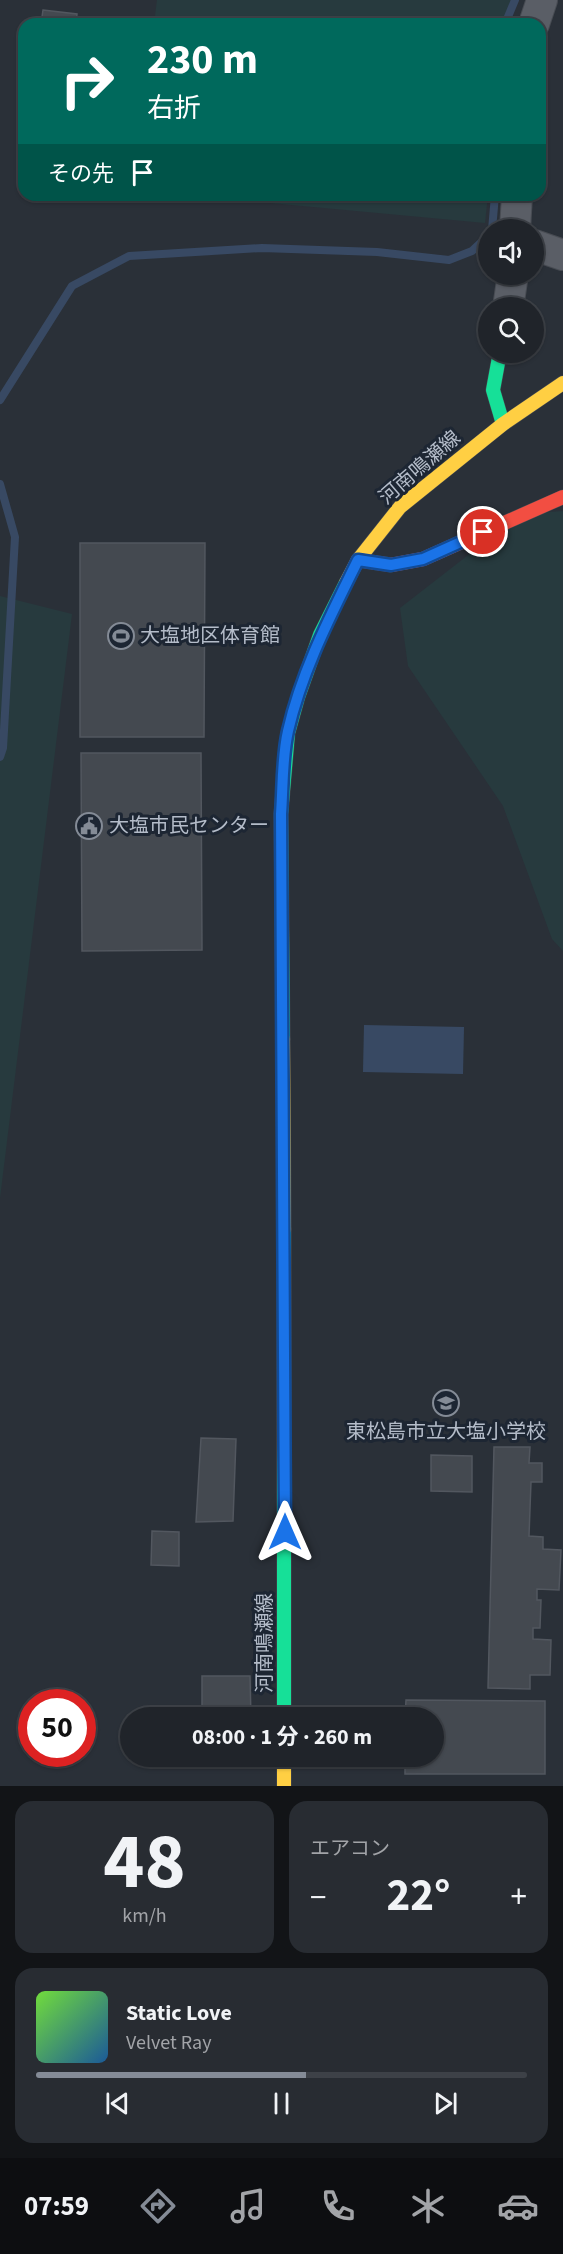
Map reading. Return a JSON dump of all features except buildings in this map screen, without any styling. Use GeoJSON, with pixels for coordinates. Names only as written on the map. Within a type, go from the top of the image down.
{"type":"FeatureCollection","features":[{"type":"Feature","properties":{"kind":"main road"},"geometry":{"type":"LineString","coordinates":[[498,363],[493,390],[502,424]]}},
{"type":"Feature","properties":{"kind":"main road","name":"河南鳴瀬線"},"geometry":{"type":"LineString","coordinates":[[284,1707],[285,1358],[281,814],[288,733],[298,696],[320,635],[358,560],[400,507],[502,424],[563,383]]}},
{"type":"Feature","properties":{"kind":"main road"},"geometry":{"type":"LineString","coordinates":[[358,560],[391,565],[423,559],[563,496]]}},
{"type":"Feature","properties":{"kind":"main road"},"geometry":{"type":"LineString","coordinates":[[284,1767],[284,1786]]}},
{"type":"Feature","properties":{"kind":"street"},"geometry":{"type":"LineString","coordinates":[[536,18],[542,0]]}},
{"type":"Feature","properties":{"kind":"street"},"geometry":{"type":"LineString","coordinates":[[516,219],[517,201]]}},
{"type":"Feature","properties":{"kind":"street"},"geometry":{"type":"LineString","coordinates":[[544,248],[563,255]]}},
{"type":"Feature","properties":{"kind":"green space"},"geometry":{"type":"Polygon","coordinates":[[[157,0],[514,0],[512,18],[155,18],[157,0]]]}},
{"type":"Feature","properties":{"kind":"green space"},"geometry":{"type":"Polygon","coordinates":[[[249,201],[487,201],[485,219],[478,219],[478,222],[249,201]]]}},
{"type":"Feature","properties":{"kind":"green space"},"geometry":{"type":"Polygon","coordinates":[[[563,511],[563,951],[552,939],[503,806],[408,666],[400,608],[521,514],[563,511]]]}},
{"type":"Feature","properties":{"kind":"green space"},"geometry":{"type":"Polygon","coordinates":[[[0,596],[72,614],[0,1198],[0,596]]]}},
{"type":"Feature","properties":{"kind":"water"},"geometry":{"type":"Polygon","coordinates":[[[364,1025],[464,1027],[463,1074],[363,1072],[364,1025]]]}},
{"type":"Feature","properties":{"kind":"waterway"},"geometry":{"type":"LineString","coordinates":[[508,18],[515,0]]}},
{"type":"Feature","properties":{"kind":"waterway"},"geometry":{"type":"LineString","coordinates":[[493,219],[494,201]]}},
{"type":"Feature","properties":{"kind":"waterway"},"geometry":{"type":"LineString","coordinates":[[0,400],[72,286],[129,256],[262,248],[377,252],[449,260],[472,251],[478,245]]}},
{"type":"Feature","properties":{"kind":"waterway"},"geometry":{"type":"LineString","coordinates":[[0,484],[15,537],[3,748],[0,757]]}},
{"type":"Feature","properties":{"kind":"traffic: fast"},"geometry":{"type":"LineString","coordinates":[[498,363],[493,390],[503,424]]}},
{"type":"Feature","properties":{"kind":"traffic: fast"},"geometry":{"type":"LineString","coordinates":[[283,1039],[281,814],[288,733],[320,635],[346,583]]}},
{"type":"Feature","properties":{"kind":"traffic: fast"},"geometry":{"type":"LineString","coordinates":[[284,1229],[284,1707]]}},
{"type":"Feature","properties":{"kind":"traffic: slow"},"geometry":{"type":"LineString","coordinates":[[346,583],[358,560],[400,507],[503,424],[563,383]]}},
{"type":"Feature","properties":{"kind":"traffic: slow"},"geometry":{"type":"LineString","coordinates":[[283,1039],[284,1229]]}},
{"type":"Feature","properties":{"kind":"traffic: slow"},"geometry":{"type":"LineString","coordinates":[[284,1767],[284,1786]]}},
{"type":"Feature","properties":{"kind":"traffic: jam"},"geometry":{"type":"LineString","coordinates":[[358,560],[391,565],[423,559],[563,497]]}},
{"type":"Feature","properties":{"kind":"place","name":"大塩地区体育館"},"geometry":{"type":"Point","coordinates":[121,636]}},
{"type":"Feature","properties":{"kind":"place","name":"大塩市民センター"},"geometry":{"type":"Point","coordinates":[89,826]}},
{"type":"Feature","properties":{"kind":"place","name":"東松島市立大塩小学校"},"geometry":{"type":"Point","coordinates":[446,1403]}},
{"type":"Feature","properties":{"kind":"route"},"geometry":{"type":"LineString","coordinates":[[285,1532],[281,814],[288,733],[298,696],[320,635],[358,560],[391,565],[423,559],[483,532]]}}]}
